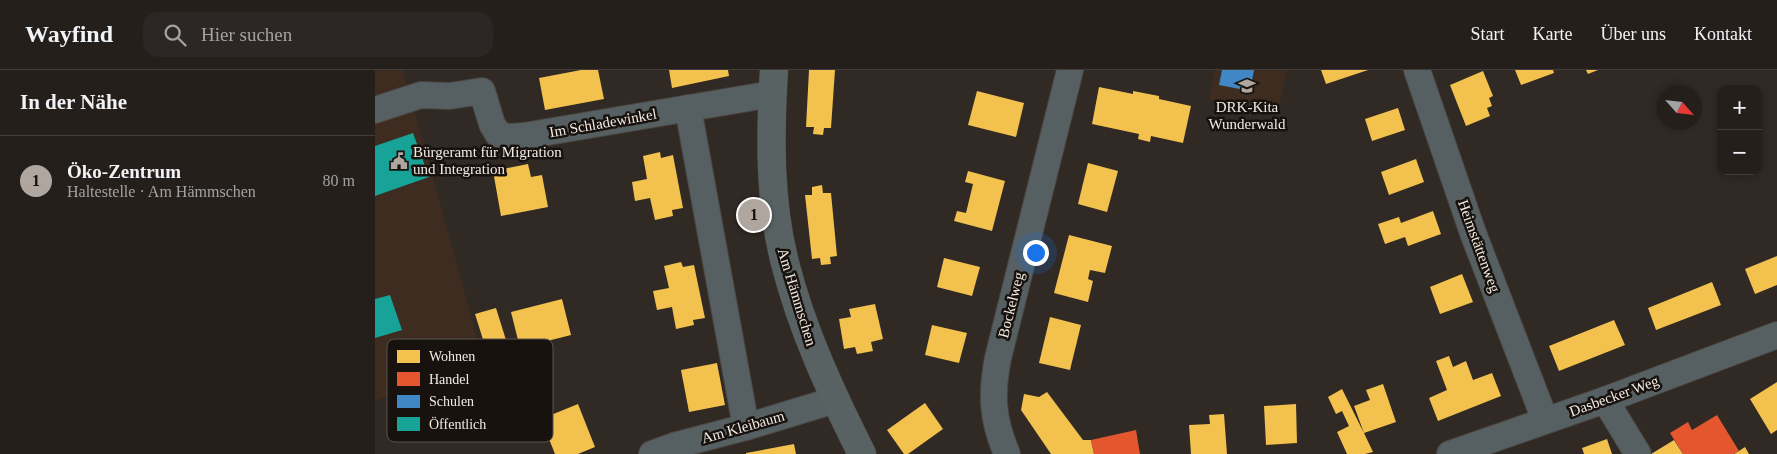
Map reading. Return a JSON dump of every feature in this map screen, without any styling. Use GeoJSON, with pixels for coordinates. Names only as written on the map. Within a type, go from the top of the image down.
{"type":"FeatureCollection","features":[{"type":"Feature","properties":{"kind":"street","name":"Bockelweg"},"geometry":{"type":"LineString","coordinates":[[1007,454],[1000,438],[994,410],[993,383],[1070,70]]}},
{"type":"Feature","properties":{"kind":"street","name":"Heimstättenweg"},"geometry":{"type":"LineString","coordinates":[[1417,70],[1473,233],[1545,420]]}},
{"type":"Feature","properties":{"kind":"street","name":"Im Schladewinkel"},"geometry":{"type":"LineString","coordinates":[[375,110],[421,96],[450,96],[482,92],[492,124],[499,134],[508,137],[524,136],[687,108],[773,82]]}},
{"type":"Feature","properties":{"kind":"street","name":"Am Hämmschen"},"geometry":{"type":"LineString","coordinates":[[773,82],[772,149],[776,216],[785,264],[802,320],[835,400],[862,454]]}},
{"type":"Feature","properties":{"kind":"street"},"geometry":{"type":"LineString","coordinates":[[687,108],[746,427]]}},
{"type":"Feature","properties":{"kind":"street","name":"Dasbecker Weg"},"geometry":{"type":"LineString","coordinates":[[1450,454],[1605,400],[1777,335]]}},
{"type":"Feature","properties":{"kind":"street","name":"Am Kleibaum"},"geometry":{"type":"LineString","coordinates":[[652,454],[677,445],[746,427],[835,400]]}},
{"type":"Feature","properties":{"kind":"street"},"geometry":{"type":"LineString","coordinates":[[1605,400],[1637,454]]}},
{"type":"Feature","properties":{"kind":"shaded area"},"geometry":{"type":"Polygon","coordinates":[[[375,70],[403,70],[478,339],[387,339],[387,397],[375,401],[375,70]]]}},
{"type":"Feature","properties":{"kind":"shaded area","name":"DRK-Kita Wunderwald"},"geometry":{"type":"Polygon","coordinates":[[[1215,70],[1288,70],[1286,72],[1278,115],[1209,100],[1215,70]]]}},
{"type":"Feature","properties":{"kind":"building: Wohnen"},"geometry":{"type":"Polygon","coordinates":[[[581,70],[598,70],[604,99],[545,110],[539,78],[581,70]]]}},
{"type":"Feature","properties":{"kind":"building: Wohnen"},"geometry":{"type":"Polygon","coordinates":[[[669,70],[728,70],[729,76],[672,88],[669,70]]]}},
{"type":"Feature","properties":{"kind":"building: Wohnen"},"geometry":{"type":"Polygon","coordinates":[[[809,70],[835,70],[831,128],[824,128],[823,135],[813,134],[814,127],[806,127],[809,70]]]}},
{"type":"Feature","properties":{"kind":"building: Wohnen"},"geometry":{"type":"Polygon","coordinates":[[[1321,70],[1368,70],[1326,84],[1321,70]]]}},
{"type":"Feature","properties":{"kind":"building: Wohnen"},"geometry":{"type":"Polygon","coordinates":[[[1515,70],[1553,70],[1554,73],[1521,85],[1515,70]]]}},
{"type":"Feature","properties":{"kind":"building: Wohnen"},"geometry":{"type":"Polygon","coordinates":[[[1586,70],[1598,70],[1588,74],[1586,70]]]}},
{"type":"Feature","properties":{"kind":"building: Wohnen"},"geometry":{"type":"Polygon","coordinates":[[[1483,71],[1493,96],[1489,98],[1492,106],[1487,108],[1490,116],[1466,126],[1450,85],[1483,71]]]}},
{"type":"Feature","properties":{"kind":"building: Wohnen"},"geometry":{"type":"Polygon","coordinates":[[[1099,87],[1133,94],[1133,91],[1159,96],[1159,99],[1191,106],[1183,143],[1151,136],[1150,142],[1138,139],[1139,134],[1092,124],[1099,87]]]}},
{"type":"Feature","properties":{"kind":"building: Wohnen"},"geometry":{"type":"Polygon","coordinates":[[[977,91],[1024,103],[1016,137],[968,125],[977,91]]]}},
{"type":"Feature","properties":{"kind":"building: Wohnen"},"geometry":{"type":"Polygon","coordinates":[[[1398,108],[1405,130],[1372,141],[1365,119],[1398,108]]]}},
{"type":"Feature","properties":{"kind":"building: Wohnen"},"geometry":{"type":"Polygon","coordinates":[[[660,152],[661,158],[673,155],[683,208],[672,210],[673,216],[655,220],[650,198],[635,201],[632,182],[647,179],[643,156],[660,152]]]}},
{"type":"Feature","properties":{"kind":"building: Wohnen"},"geometry":{"type":"Polygon","coordinates":[[[1416,159],[1424,182],[1389,195],[1381,172],[1416,159]]]}},
{"type":"Feature","properties":{"kind":"building: Wohnen"},"geometry":{"type":"Polygon","coordinates":[[[1088,163],[1118,171],[1107,212],[1078,204],[1088,163]]]}},
{"type":"Feature","properties":{"kind":"building: Wohnen"},"geometry":{"type":"Polygon","coordinates":[[[528,164],[531,177],[542,175],[548,207],[501,216],[493,171],[528,164]]]}},
{"type":"Feature","properties":{"kind":"building: Wohnen"},"geometry":{"type":"Polygon","coordinates":[[[968,171],[1005,181],[992,231],[954,221],[957,211],[966,213],[973,184],[965,182],[968,171]]]}},
{"type":"Feature","properties":{"kind":"building: Wohnen"},"geometry":{"type":"Polygon","coordinates":[[[822,185],[823,193],[831,193],[837,256],[830,257],[831,264],[821,265],[820,258],[812,259],[805,195],[812,195],[812,187],[822,185]]]}},
{"type":"Feature","properties":{"kind":"building: Wohnen"},"geometry":{"type":"Polygon","coordinates":[[[1433,211],[1441,234],[1408,246],[1405,237],[1385,244],[1378,224],[1399,217],[1401,223],[1433,211]]]}},
{"type":"Feature","properties":{"kind":"building: Wohnen"},"geometry":{"type":"Polygon","coordinates":[[[1069,235],[1112,246],[1105,273],[1090,270],[1088,279],[1093,281],[1088,302],[1054,293],[1069,235]]]}},
{"type":"Feature","properties":{"kind":"building: Wohnen"},"geometry":{"type":"Polygon","coordinates":[[[1777,256],[1777,285],[1755,294],[1745,269],[1777,256]]]}},
{"type":"Feature","properties":{"kind":"building: Wohnen"},"geometry":{"type":"Polygon","coordinates":[[[944,258],[980,267],[972,296],[937,287],[944,258]]]}},
{"type":"Feature","properties":{"kind":"building: Wohnen"},"geometry":{"type":"Polygon","coordinates":[[[681,262],[683,267],[694,265],[705,318],[693,320],[694,325],[676,329],[672,307],[657,310],[653,291],[669,288],[664,266],[681,262]]]}},
{"type":"Feature","properties":{"kind":"building: Wohnen"},"geometry":{"type":"Polygon","coordinates":[[[1462,274],[1473,302],[1440,314],[1430,287],[1462,274]]]}},
{"type":"Feature","properties":{"kind":"building: Wohnen"},"geometry":{"type":"Polygon","coordinates":[[[1712,282],[1721,305],[1656,330],[1648,308],[1712,282]]]}},
{"type":"Feature","properties":{"kind":"building: Wohnen"},"geometry":{"type":"Polygon","coordinates":[[[562,299],[571,335],[553,340],[518,339],[511,312],[562,299]]]}},
{"type":"Feature","properties":{"kind":"building: Wohnen"},"geometry":{"type":"Polygon","coordinates":[[[875,304],[883,339],[871,342],[873,351],[857,354],[855,347],[844,349],[839,319],[851,317],[849,309],[875,304]]]}},
{"type":"Feature","properties":{"kind":"building: Wohnen"},"geometry":{"type":"Polygon","coordinates":[[[496,308],[506,339],[483,339],[475,314],[496,308]]]}},
{"type":"Feature","properties":{"kind":"building: Wohnen"},"geometry":{"type":"Polygon","coordinates":[[[1050,317],[1081,325],[1070,370],[1039,363],[1050,317]]]}},
{"type":"Feature","properties":{"kind":"building: Wohnen"},"geometry":{"type":"Polygon","coordinates":[[[1614,320],[1625,345],[1559,371],[1549,346],[1614,320]]]}},
{"type":"Feature","properties":{"kind":"building: Wohnen"},"geometry":{"type":"Polygon","coordinates":[[[932,325],[967,333],[959,363],[925,355],[932,325]]]}},
{"type":"Feature","properties":{"kind":"building: Wohnen"},"geometry":{"type":"Polygon","coordinates":[[[1449,356],[1453,367],[1466,361],[1473,380],[1492,373],[1501,396],[1438,421],[1429,398],[1447,390],[1436,361],[1449,356]]]}},
{"type":"Feature","properties":{"kind":"building: Wohnen"},"geometry":{"type":"Polygon","coordinates":[[[717,363],[725,405],[689,412],[681,370],[717,363]]]}},
{"type":"Feature","properties":{"kind":"building: Wohnen"},"geometry":{"type":"Polygon","coordinates":[[[1777,382],[1777,430],[1771,434],[1750,399],[1777,382]]]}},
{"type":"Feature","properties":{"kind":"building: Wohnen"},"geometry":{"type":"Polygon","coordinates":[[[1383,384],[1396,422],[1364,433],[1354,406],[1370,400],[1366,390],[1383,384]]]}},
{"type":"Feature","properties":{"kind":"building: Wohnen"},"geometry":{"type":"Polygon","coordinates":[[[1342,389],[1373,452],[1347,454],[1337,432],[1349,426],[1342,411],[1336,414],[1328,397],[1342,389]]]}},
{"type":"Feature","properties":{"kind":"building: Wohnen"},"geometry":{"type":"Polygon","coordinates":[[[1047,392],[1083,440],[1091,440],[1094,454],[1051,454],[1021,410],[1024,394],[1039,397],[1047,392]]]}},
{"type":"Feature","properties":{"kind":"building: Wohnen"},"geometry":{"type":"Polygon","coordinates":[[[925,403],[943,429],[908,454],[904,454],[887,430],[925,403]]]}},
{"type":"Feature","properties":{"kind":"building: Wohnen"},"geometry":{"type":"Polygon","coordinates":[[[578,404],[595,447],[578,454],[555,454],[550,442],[553,442],[553,414],[578,404]]]}},
{"type":"Feature","properties":{"kind":"building: Wohnen"},"geometry":{"type":"Polygon","coordinates":[[[1296,404],[1297,443],[1266,445],[1264,406],[1296,404]]]}},
{"type":"Feature","properties":{"kind":"building: Wohnen"},"geometry":{"type":"Polygon","coordinates":[[[1224,414],[1227,454],[1191,454],[1189,425],[1210,424],[1209,415],[1224,414]]]}},
{"type":"Feature","properties":{"kind":"building: Wohnen"},"geometry":{"type":"Polygon","coordinates":[[[1607,439],[1612,454],[1584,454],[1582,448],[1607,439]]]}},
{"type":"Feature","properties":{"kind":"building: Wohnen"},"geometry":{"type":"Polygon","coordinates":[[[1674,440],[1683,454],[1651,454],[1674,440]]]}},
{"type":"Feature","properties":{"kind":"building: Wohnen"},"geometry":{"type":"Polygon","coordinates":[[[794,444],[796,454],[746,454],[746,453],[794,444]]]}},
{"type":"Feature","properties":{"kind":"building: Wohnen"},"geometry":{"type":"Polygon","coordinates":[[[1745,447],[1749,454],[1734,454],[1739,451],[1745,447]]]}},
{"type":"Feature","properties":{"kind":"building: Handel"},"geometry":{"type":"Polygon","coordinates":[[[1717,415],[1739,451],[1734,454],[1683,454],[1670,433],[1688,422],[1692,430],[1717,415]]]}},
{"type":"Feature","properties":{"kind":"building: Handel"},"geometry":{"type":"Polygon","coordinates":[[[1136,430],[1140,454],[1094,454],[1091,440],[1136,430]]]}},
{"type":"Feature","properties":{"kind":"building: Schulen"},"geometry":{"type":"Polygon","coordinates":[[[1222,70],[1254,70],[1250,91],[1219,85],[1222,70]]]}},
{"type":"Feature","properties":{"kind":"building: Öffentlich","name":"Bürgeramt für Migration und Integration"},"geometry":{"type":"Polygon","coordinates":[[[413,133],[429,177],[375,196],[375,146],[413,133]]]}},
{"type":"Feature","properties":{"kind":"building: Öffentlich"},"geometry":{"type":"Polygon","coordinates":[[[390,295],[402,330],[375,338],[375,299],[390,295]]]}},
{"type":"Feature","properties":{"kind":"place","name":"DRK-Kita Wunderwald"},"geometry":{"type":"Point","coordinates":[1247,86]}},
{"type":"Feature","properties":{"kind":"place","name":"Bürgeramt für Migration und Integration"},"geometry":{"type":"Point","coordinates":[399,161]}},
{"type":"Feature","properties":{"kind":"place","name":"Öko-Zentrum"},"geometry":{"type":"Point","coordinates":[754,215]}}]}
